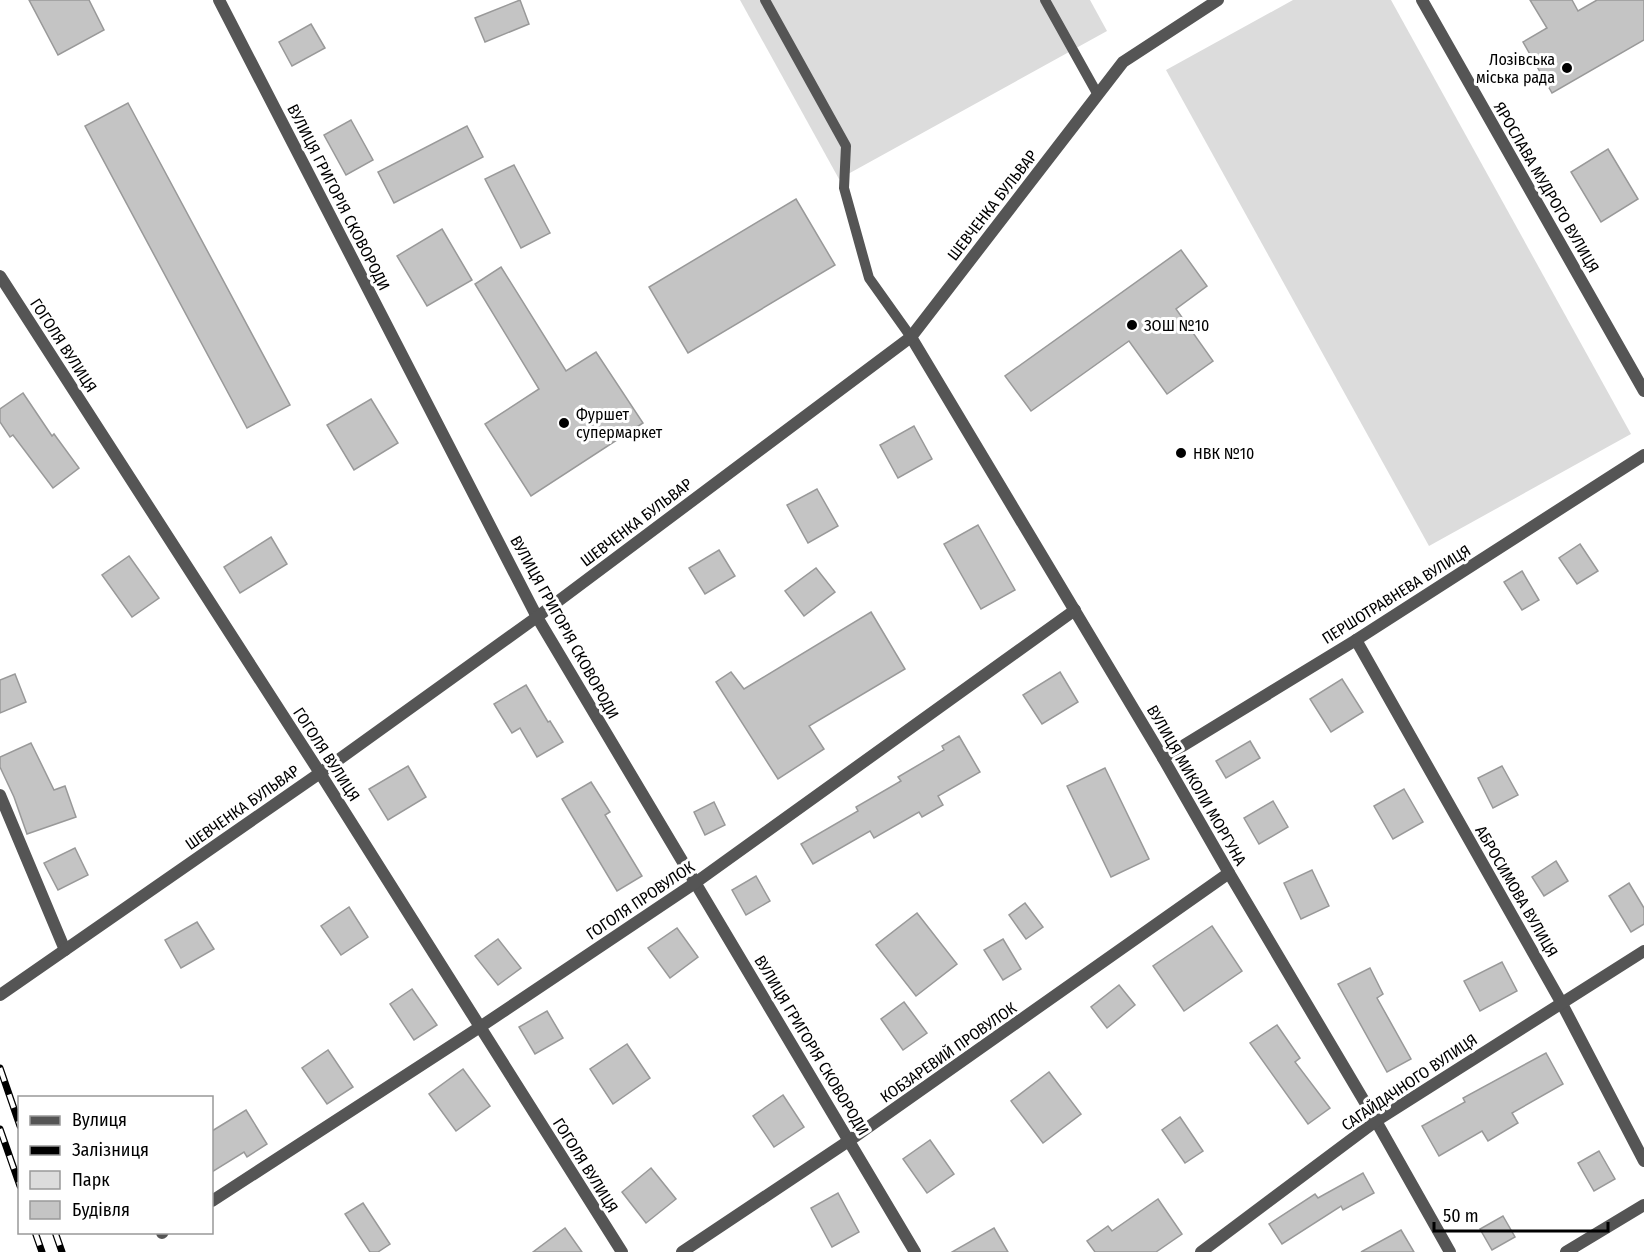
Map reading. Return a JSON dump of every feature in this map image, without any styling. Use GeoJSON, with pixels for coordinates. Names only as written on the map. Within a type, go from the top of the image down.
{"type":"FeatureCollection","features":[{"type":"Feature","properties":{"kind":"street","name":"ВУЛИЦЯ ГРИГОРІЯ СКОВОРОДИ"},"geometry":{"type":"LineString","coordinates":[[219,0],[537,617],[915,1252]]}},
{"type":"Feature","properties":{"kind":"street","name":"ШЕВЧЕНКА БУЛЬВАР"},"geometry":{"type":"LineString","coordinates":[[4,992],[320,773],[537,617],[911,337],[1123,62],[1218,0]]}},
{"type":"Feature","properties":{"kind":"street","name":"ЯРОСЛАВА МУДРОГО ВУЛИЦЯ"},"geometry":{"type":"LineString","coordinates":[[1422,0],[1644,391]]}},
{"type":"Feature","properties":{"kind":"street","name":"ГОГОЛЯ ВУЛИЦЯ"},"geometry":{"type":"LineString","coordinates":[[0,276],[320,773],[622,1252]]}},
{"type":"Feature","properties":{"kind":"street","name":"ВУЛИЦЯ МИКОЛИ МОРГУНА"},"geometry":{"type":"LineString","coordinates":[[911,337],[1076,610],[1376,1121],[1450,1252]]}},
{"type":"Feature","properties":{"kind":"street","name":"ПЕРШОТРАВНЕВА ВУЛИЦЯ"},"geometry":{"type":"LineString","coordinates":[[1163,758],[1356,640],[1644,455]]}},
{"type":"Feature","properties":{"kind":"street","name":"ГОГОЛЯ ПРОВУЛОК"},"geometry":{"type":"LineString","coordinates":[[213,1200],[480,1027],[695,883],[1076,610]]}},
{"type":"Feature","properties":{"kind":"street","name":"АБРОСИМОВА ВУЛИЦЯ"},"geometry":{"type":"LineString","coordinates":[[1356,640],[1561,1002],[1644,1161]]}},
{"type":"Feature","properties":{"kind":"street"},"geometry":{"type":"LineString","coordinates":[[0,795],[65,950]]}},
{"type":"Feature","properties":{"kind":"street","name":"КОБЗАРЕВИЙ ПРОВУЛОК"},"geometry":{"type":"LineString","coordinates":[[682,1252],[850,1140],[1229,873]]}},
{"type":"Feature","properties":{"kind":"street","name":"САГАЙДАЧНОГО ВУЛИЦЯ"},"geometry":{"type":"LineString","coordinates":[[1201,1252],[1376,1121],[1644,951]]}},
{"type":"Feature","properties":{"kind":"street"},"geometry":{"type":"LineString","coordinates":[[1566,1252],[1644,1205]]}},
{"type":"Feature","properties":{"kind":"lane"},"geometry":{"type":"LineString","coordinates":[[765,0],[846,146],[844,188],[868,278],[911,337]]}},
{"type":"Feature","properties":{"kind":"lane"},"geometry":{"type":"LineString","coordinates":[[1045,0],[1098,95]]}},
{"type":"Feature","properties":{"kind":"green space"},"geometry":{"type":"Polygon","coordinates":[[[740,0],[1090,0],[1107,31],[839,179],[740,0]]]}},
{"type":"Feature","properties":{"kind":"green space"},"geometry":{"type":"Polygon","coordinates":[[[1293,0],[1391,0],[1631,434],[1429,546],[1166,70],[1293,0]]]}},
{"type":"Feature","properties":{"kind":"building"},"geometry":{"type":"Polygon","coordinates":[[[29,0],[89,0],[104,30],[58,55],[29,0]]]}},
{"type":"Feature","properties":{"kind":"building"},"geometry":{"type":"Polygon","coordinates":[[[520,0],[529,24],[485,42],[475,18],[520,0]]]}},
{"type":"Feature","properties":{"kind":"building","name":"Лозівська міська рада"},"geometry":{"type":"Polygon","coordinates":[[[1530,0],[1572,0],[1578,11],[1597,0],[1644,0],[1644,40],[1552,93],[1523,42],[1547,28],[1530,0]]]}},
{"type":"Feature","properties":{"kind":"building"},"geometry":{"type":"Polygon","coordinates":[[[311,24],[325,48],[292,66],[279,42],[311,24]]]}},
{"type":"Feature","properties":{"kind":"building"},"geometry":{"type":"Polygon","coordinates":[[[128,103],[290,405],[247,428],[85,126],[128,103]]]}},
{"type":"Feature","properties":{"kind":"building"},"geometry":{"type":"Polygon","coordinates":[[[351,120],[373,160],[346,175],[324,135],[351,120]]]}},
{"type":"Feature","properties":{"kind":"building"},"geometry":{"type":"Polygon","coordinates":[[[467,126],[483,157],[394,203],[378,172],[467,126]]]}},
{"type":"Feature","properties":{"kind":"building"},"geometry":{"type":"Polygon","coordinates":[[[1608,149],[1638,199],[1601,222],[1571,172],[1608,149]]]}},
{"type":"Feature","properties":{"kind":"building"},"geometry":{"type":"Polygon","coordinates":[[[514,165],[550,233],[521,248],[485,179],[514,165]]]}},
{"type":"Feature","properties":{"kind":"building"},"geometry":{"type":"Polygon","coordinates":[[[796,199],[835,265],[688,353],[649,287],[796,199]]]}},
{"type":"Feature","properties":{"kind":"building"},"geometry":{"type":"Polygon","coordinates":[[[442,229],[472,280],[427,306],[397,256],[442,229]]]}},
{"type":"Feature","properties":{"kind":"building","name":"ЗОШ №10"},"geometry":{"type":"Polygon","coordinates":[[[1181,250],[1207,286],[1176,309],[1213,361],[1167,394],[1129,341],[1031,411],[1005,376],[1181,250]]]}},
{"type":"Feature","properties":{"kind":"building","name":"Фуршет супермаркет"},"geometry":{"type":"Polygon","coordinates":[[[501,267],[566,371],[596,352],[643,423],[531,496],[485,424],[539,389],[475,284],[501,267]]]}},
{"type":"Feature","properties":{"kind":"building"},"geometry":{"type":"Polygon","coordinates":[[[23,393],[52,436],[54,434],[79,468],[53,488],[13,435],[10,437],[0,422],[0,409],[23,393]]]}},
{"type":"Feature","properties":{"kind":"building"},"geometry":{"type":"Polygon","coordinates":[[[371,399],[398,443],[354,470],[327,425],[371,399]]]}},
{"type":"Feature","properties":{"kind":"building"},"geometry":{"type":"Polygon","coordinates":[[[914,426],[932,459],[898,478],[880,445],[914,426]]]}},
{"type":"Feature","properties":{"kind":"building"},"geometry":{"type":"Polygon","coordinates":[[[817,489],[838,526],[808,543],[787,505],[817,489]]]}},
{"type":"Feature","properties":{"kind":"building"},"geometry":{"type":"Polygon","coordinates":[[[978,525],[1015,590],[981,609],[944,544],[978,525]]]}},
{"type":"Feature","properties":{"kind":"building"},"geometry":{"type":"Polygon","coordinates":[[[271,537],[287,564],[240,593],[224,567],[271,537]]]}},
{"type":"Feature","properties":{"kind":"building"},"geometry":{"type":"Polygon","coordinates":[[[1580,544],[1598,571],[1577,584],[1559,558],[1580,544]]]}},
{"type":"Feature","properties":{"kind":"building"},"geometry":{"type":"Polygon","coordinates":[[[719,550],[735,576],[705,594],[689,568],[719,550]]]}},
{"type":"Feature","properties":{"kind":"building"},"geometry":{"type":"Polygon","coordinates":[[[129,556],[159,598],[132,617],[102,575],[129,556]]]}},
{"type":"Feature","properties":{"kind":"building"},"geometry":{"type":"Polygon","coordinates":[[[816,568],[835,592],[804,616],[785,591],[816,568]]]}},
{"type":"Feature","properties":{"kind":"building"},"geometry":{"type":"Polygon","coordinates":[[[1522,571],[1539,600],[1522,610],[1504,582],[1522,571]]]}},
{"type":"Feature","properties":{"kind":"building"},"geometry":{"type":"Polygon","coordinates":[[[871,612],[905,669],[809,726],[824,749],[778,779],[716,682],[731,672],[744,689],[871,612]]]}},
{"type":"Feature","properties":{"kind":"building"},"geometry":{"type":"Polygon","coordinates":[[[1060,672],[1078,702],[1042,724],[1023,695],[1060,672]]]}},
{"type":"Feature","properties":{"kind":"building"},"geometry":{"type":"Polygon","coordinates":[[[15,674],[26,702],[0,713],[0,680],[15,674]]]}},
{"type":"Feature","properties":{"kind":"building"},"geometry":{"type":"Polygon","coordinates":[[[1342,679],[1363,712],[1331,732],[1310,699],[1342,679]]]}},
{"type":"Feature","properties":{"kind":"building"},"geometry":{"type":"Polygon","coordinates":[[[526,685],[563,742],[537,757],[520,728],[512,733],[494,704],[526,685]]]}},
{"type":"Feature","properties":{"kind":"building"},"geometry":{"type":"Polygon","coordinates":[[[959,736],[980,772],[938,796],[943,805],[922,817],[919,812],[874,838],[870,831],[813,864],[801,844],[858,811],[856,807],[901,781],[898,777],[944,750],[942,746],[959,736]]]}},
{"type":"Feature","properties":{"kind":"building"},"geometry":{"type":"Polygon","coordinates":[[[1250,741],[1260,758],[1226,778],[1216,761],[1250,741]]]}},
{"type":"Feature","properties":{"kind":"building"},"geometry":{"type":"Polygon","coordinates":[[[31,743],[54,790],[65,786],[76,817],[27,834],[0,767],[0,757],[31,743]]]}},
{"type":"Feature","properties":{"kind":"building"},"geometry":{"type":"Polygon","coordinates":[[[408,766],[426,797],[388,820],[369,789],[408,766]]]}},
{"type":"Feature","properties":{"kind":"building"},"geometry":{"type":"Polygon","coordinates":[[[1502,766],[1518,795],[1493,808],[1478,778],[1502,766]]]}},
{"type":"Feature","properties":{"kind":"building"},"geometry":{"type":"Polygon","coordinates":[[[1105,768],[1149,859],[1111,877],[1067,786],[1105,768]]]}},
{"type":"Feature","properties":{"kind":"building"},"geometry":{"type":"Polygon","coordinates":[[[591,782],[610,812],[605,815],[642,876],[617,891],[562,799],[591,782]]]}},
{"type":"Feature","properties":{"kind":"building"},"geometry":{"type":"Polygon","coordinates":[[[1404,789],[1423,822],[1393,839],[1374,806],[1404,789]]]}},
{"type":"Feature","properties":{"kind":"building"},"geometry":{"type":"Polygon","coordinates":[[[1273,801],[1288,827],[1259,844],[1244,818],[1273,801]]]}},
{"type":"Feature","properties":{"kind":"building"},"geometry":{"type":"Polygon","coordinates":[[[714,802],[725,825],[705,835],[694,812],[714,802]]]}},
{"type":"Feature","properties":{"kind":"building"},"geometry":{"type":"Polygon","coordinates":[[[75,848],[88,875],[58,890],[44,863],[75,848]]]}},
{"type":"Feature","properties":{"kind":"building"},"geometry":{"type":"Polygon","coordinates":[[[1556,861],[1568,881],[1544,896],[1532,877],[1556,861]]]}},
{"type":"Feature","properties":{"kind":"building"},"geometry":{"type":"Polygon","coordinates":[[[1312,870],[1329,906],[1301,919],[1284,883],[1312,870]]]}},
{"type":"Feature","properties":{"kind":"building"},"geometry":{"type":"Polygon","coordinates":[[[756,876],[770,901],[746,915],[732,890],[756,876]]]}},
{"type":"Feature","properties":{"kind":"building"},"geometry":{"type":"Polygon","coordinates":[[[1629,883],[1644,908],[1644,924],[1631,932],[1609,896],[1629,883]]]}},
{"type":"Feature","properties":{"kind":"building"},"geometry":{"type":"Polygon","coordinates":[[[1025,903],[1043,927],[1026,939],[1009,915],[1025,903]]]}},
{"type":"Feature","properties":{"kind":"building"},"geometry":{"type":"Polygon","coordinates":[[[349,907],[368,937],[341,955],[321,926],[349,907]]]}},
{"type":"Feature","properties":{"kind":"building"},"geometry":{"type":"Polygon","coordinates":[[[917,913],[957,964],[916,996],[876,945],[917,913]]]}},
{"type":"Feature","properties":{"kind":"building"},"geometry":{"type":"Polygon","coordinates":[[[197,922],[214,949],[181,968],[165,940],[197,922]]]}},
{"type":"Feature","properties":{"kind":"building"},"geometry":{"type":"Polygon","coordinates":[[[1212,926],[1242,971],[1184,1011],[1153,966],[1212,926]]]}},
{"type":"Feature","properties":{"kind":"building"},"geometry":{"type":"Polygon","coordinates":[[[677,928],[698,957],[670,978],[648,948],[677,928]]]}},
{"type":"Feature","properties":{"kind":"building"},"geometry":{"type":"Polygon","coordinates":[[[498,939],[521,968],[498,985],[475,956],[498,939]]]}},
{"type":"Feature","properties":{"kind":"building"},"geometry":{"type":"Polygon","coordinates":[[[1003,939],[1021,969],[1003,980],[984,950],[1003,939]]]}},
{"type":"Feature","properties":{"kind":"building"},"geometry":{"type":"Polygon","coordinates":[[[1502,962],[1517,991],[1480,1011],[1464,981],[1502,962]]]}},
{"type":"Feature","properties":{"kind":"building"},"geometry":{"type":"Polygon","coordinates":[[[1370,968],[1383,994],[1377,998],[1411,1059],[1387,1072],[1338,984],[1370,968]]]}},
{"type":"Feature","properties":{"kind":"building"},"geometry":{"type":"Polygon","coordinates":[[[1119,985],[1135,1005],[1107,1028],[1091,1007],[1119,985]]]}},
{"type":"Feature","properties":{"kind":"building"},"geometry":{"type":"Polygon","coordinates":[[[412,989],[437,1025],[414,1040],[390,1004],[412,989]]]}},
{"type":"Feature","properties":{"kind":"building"},"geometry":{"type":"Polygon","coordinates":[[[904,1002],[927,1033],[903,1050],[881,1019],[904,1002]]]}},
{"type":"Feature","properties":{"kind":"building"},"geometry":{"type":"Polygon","coordinates":[[[547,1011],[563,1038],[535,1054],[519,1027],[547,1011]]]}},
{"type":"Feature","properties":{"kind":"building"},"geometry":{"type":"Polygon","coordinates":[[[1277,1025],[1300,1058],[1295,1062],[1330,1108],[1308,1124],[1250,1043],[1277,1025]]]}},
{"type":"Feature","properties":{"kind":"building"},"geometry":{"type":"Polygon","coordinates":[[[627,1044],[650,1078],[613,1104],[590,1069],[627,1044]]]}},
{"type":"Feature","properties":{"kind":"building"},"geometry":{"type":"Polygon","coordinates":[[[328,1050],[353,1087],[327,1104],[302,1068],[328,1050]]]}},
{"type":"Feature","properties":{"kind":"building"},"geometry":{"type":"Polygon","coordinates":[[[1546,1053],[1563,1084],[1512,1113],[1518,1123],[1488,1141],[1482,1131],[1439,1156],[1422,1126],[1465,1102],[1463,1098],[1546,1053]]]}},
{"type":"Feature","properties":{"kind":"building"},"geometry":{"type":"Polygon","coordinates":[[[463,1069],[490,1106],[456,1131],[429,1094],[463,1069]]]}},
{"type":"Feature","properties":{"kind":"building"},"geometry":{"type":"Polygon","coordinates":[[[1049,1072],[1081,1114],[1043,1143],[1011,1101],[1049,1072]]]}},
{"type":"Feature","properties":{"kind":"building"},"geometry":{"type":"Polygon","coordinates":[[[783,1095],[804,1127],[774,1147],[753,1116],[783,1095]]]}},
{"type":"Feature","properties":{"kind":"building"},"geometry":{"type":"Polygon","coordinates":[[[246,1110],[267,1144],[247,1157],[244,1152],[213,1171],[213,1130],[246,1110]]]}},
{"type":"Feature","properties":{"kind":"building"},"geometry":{"type":"Polygon","coordinates":[[[1180,1117],[1203,1151],[1185,1163],[1162,1130],[1180,1117]]]}},
{"type":"Feature","properties":{"kind":"building"},"geometry":{"type":"Polygon","coordinates":[[[930,1140],[954,1174],[927,1193],[903,1159],[930,1140]]]}},
{"type":"Feature","properties":{"kind":"building"},"geometry":{"type":"Polygon","coordinates":[[[1599,1151],[1615,1179],[1594,1191],[1578,1163],[1599,1151]]]}},
{"type":"Feature","properties":{"kind":"building"},"geometry":{"type":"Polygon","coordinates":[[[651,1168],[676,1199],[646,1223],[622,1192],[651,1168]]]}},
{"type":"Feature","properties":{"kind":"building"},"geometry":{"type":"Polygon","coordinates":[[[1363,1173],[1374,1193],[1343,1210],[1341,1206],[1282,1244],[1269,1224],[1315,1194],[1318,1198],[1363,1173]]]}},
{"type":"Feature","properties":{"kind":"building"},"geometry":{"type":"Polygon","coordinates":[[[838,1193],[859,1232],[832,1247],[811,1208],[838,1193]]]}},
{"type":"Feature","properties":{"kind":"building"},"geometry":{"type":"Polygon","coordinates":[[[1158,1199],[1182,1234],[1156,1252],[1095,1252],[1087,1241],[1108,1226],[1112,1231],[1158,1199]]]}},
{"type":"Feature","properties":{"kind":"building"},"geometry":{"type":"Polygon","coordinates":[[[363,1203],[390,1244],[378,1252],[370,1252],[345,1214],[363,1203]]]}},
{"type":"Feature","properties":{"kind":"building"},"geometry":{"type":"Polygon","coordinates":[[[1503,1216],[1515,1237],[1492,1250],[1480,1229],[1503,1216]]]}},
{"type":"Feature","properties":{"kind":"building"},"geometry":{"type":"Polygon","coordinates":[[[565,1228],[582,1252],[533,1252],[565,1228]]]}},
{"type":"Feature","properties":{"kind":"building"},"geometry":{"type":"Polygon","coordinates":[[[994,1228],[1008,1252],[952,1252],[994,1228]]]}},
{"type":"Feature","properties":{"kind":"building"},"geometry":{"type":"Polygon","coordinates":[[[1401,1230],[1414,1252],[1361,1252],[1401,1230]]]}},
{"type":"Feature","properties":{"kind":"railway"},"geometry":{"type":"LineString","coordinates":[[0,1068],[18,1120]]}},
{"type":"Feature","properties":{"kind":"railway"},"geometry":{"type":"LineString","coordinates":[[0,1129],[18,1180]]}},
{"type":"Feature","properties":{"kind":"railway"},"geometry":{"type":"LineString","coordinates":[[36,1234],[42,1252]]}},
{"type":"Feature","properties":{"kind":"railway"},"geometry":{"type":"LineString","coordinates":[[56,1234],[62,1252]]}},
{"type":"Feature","properties":{"kind":"place","name":"Лозівська міська рада"},"geometry":{"type":"Point","coordinates":[1567,68]}},
{"type":"Feature","properties":{"kind":"place","name":"ЗОШ №10"},"geometry":{"type":"Point","coordinates":[1132,325]}},
{"type":"Feature","properties":{"kind":"place","name":"Фуршет супермаркет"},"geometry":{"type":"Point","coordinates":[564,423]}},
{"type":"Feature","properties":{"kind":"place","name":"НВК №10"},"geometry":{"type":"Point","coordinates":[1181,453]}}]}
